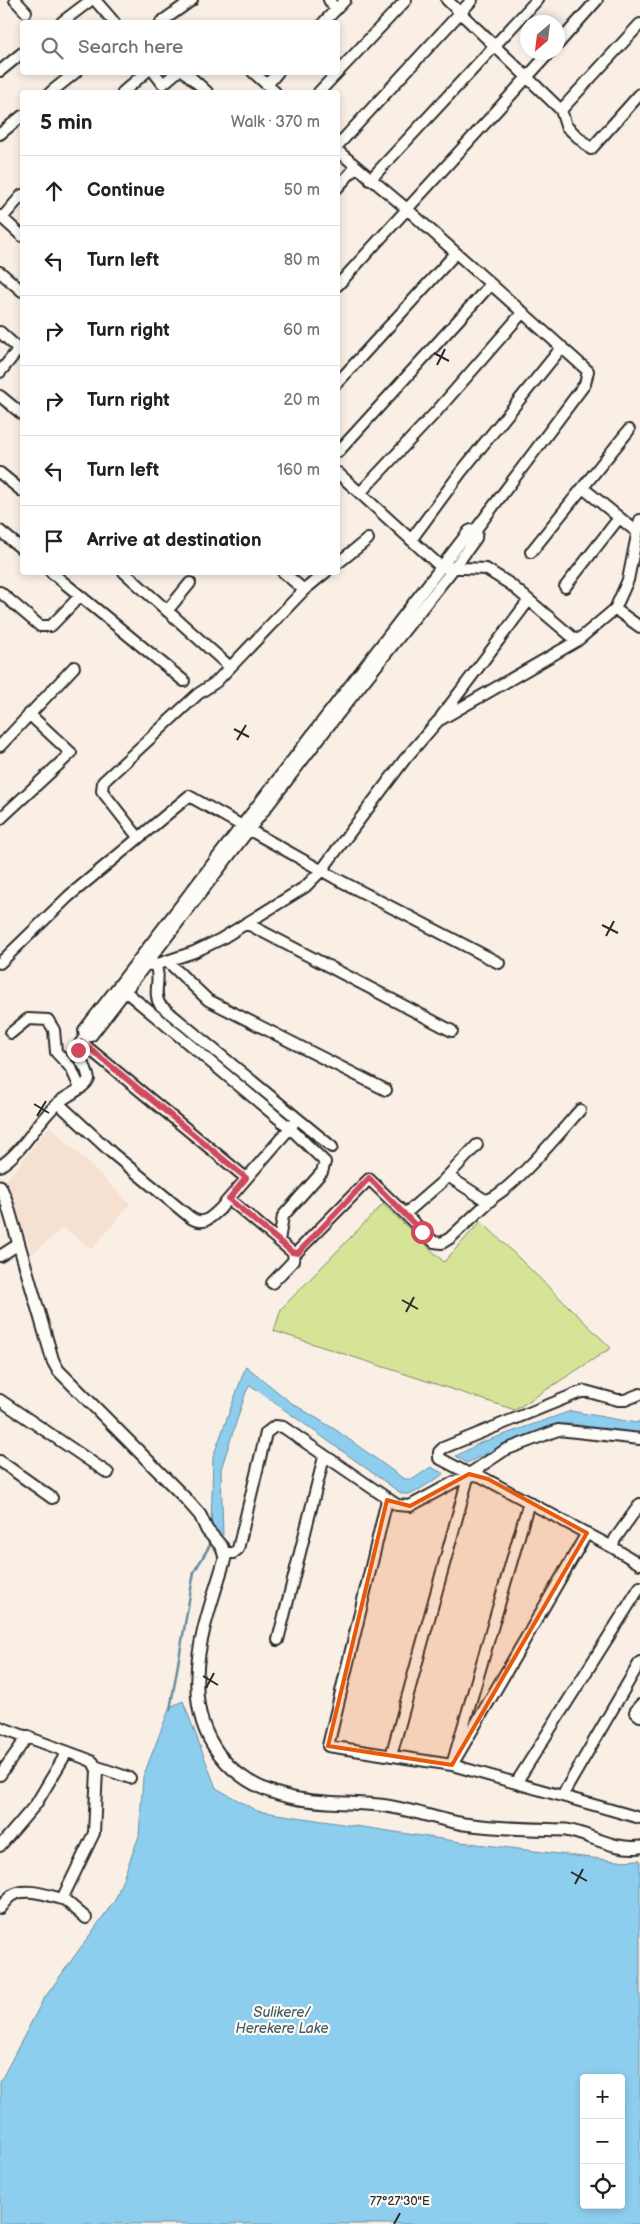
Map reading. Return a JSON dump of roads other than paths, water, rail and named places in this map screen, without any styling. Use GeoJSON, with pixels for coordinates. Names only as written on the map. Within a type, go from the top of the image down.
{"type":"FeatureCollection","features":[{"type":"Feature","properties":{"kind":"street"},"geometry":{"type":"LineString","coordinates":[[15,0],[26,12]]}},
{"type":"Feature","properties":{"kind":"street"},"geometry":{"type":"LineString","coordinates":[[65,20],[91,0]]}},
{"type":"Feature","properties":{"kind":"street"},"geometry":{"type":"LineString","coordinates":[[95,0],[112,20]]}},
{"type":"Feature","properties":{"kind":"street"},"geometry":{"type":"LineString","coordinates":[[164,20],[192,0]]}},
{"type":"Feature","properties":{"kind":"street"},"geometry":{"type":"LineString","coordinates":[[329,0],[336,10]]}},
{"type":"Feature","properties":{"kind":"street"},"geometry":{"type":"LineString","coordinates":[[326,20],[345,0]]}},
{"type":"Feature","properties":{"kind":"street"},"geometry":{"type":"LineString","coordinates":[[340,70],[406,0]]}},
{"type":"Feature","properties":{"kind":"street"},"geometry":{"type":"LineString","coordinates":[[447,0],[561,110],[566,126],[591,149],[640,94]]}},
{"type":"Feature","properties":{"kind":"street"},"geometry":{"type":"LineString","coordinates":[[340,142],[472,0]]}},
{"type":"Feature","properties":{"kind":"street"},"geometry":{"type":"LineString","coordinates":[[370,180],[537,0]]}},
{"type":"Feature","properties":{"kind":"street"},"geometry":{"type":"LineString","coordinates":[[565,36],[597,0]]}},
{"type":"Feature","properties":{"kind":"street"},"geometry":{"type":"LineString","coordinates":[[561,110],[640,24]]}},
{"type":"Feature","properties":{"kind":"street"},"geometry":{"type":"LineString","coordinates":[[0,71],[20,55]]}},
{"type":"Feature","properties":{"kind":"street"},"geometry":{"type":"LineString","coordinates":[[340,283],[543,60]]}},
{"type":"Feature","properties":{"kind":"street"},"geometry":{"type":"LineString","coordinates":[[54,90],[72,75]]}},
{"type":"Feature","properties":{"kind":"street"},"geometry":{"type":"LineString","coordinates":[[125,90],[143,75]]}},
{"type":"Feature","properties":{"kind":"street"},"geometry":{"type":"LineString","coordinates":[[156,75],[163,84],[174,75]]}},
{"type":"Feature","properties":{"kind":"street"},"geometry":{"type":"LineString","coordinates":[[188,75],[205,90]]}},
{"type":"Feature","properties":{"kind":"street"},"geometry":{"type":"LineString","coordinates":[[256,75],[273,90]]}},
{"type":"Feature","properties":{"kind":"street"},"geometry":{"type":"LineString","coordinates":[[267,85],[275,75]]}},
{"type":"Feature","properties":{"kind":"street"},"geometry":{"type":"LineString","coordinates":[[321,90],[335,75]]}},
{"type":"Feature","properties":{"kind":"street"},"geometry":{"type":"LineString","coordinates":[[0,134],[20,118]]}},
{"type":"Feature","properties":{"kind":"street"},"geometry":{"type":"LineString","coordinates":[[0,1166],[21,1147],[58,1103],[86,1085],[89,1079],[86,1069],[77,1055],[83,1040],[84,1030],[454,568],[476,538],[477,528],[584,384],[588,371],[407,209],[355,168],[340,153]]}},
{"type":"Feature","properties":{"kind":"street"},"geometry":{"type":"LineString","coordinates":[[340,185],[355,168]]}},
{"type":"Feature","properties":{"kind":"street"},"geometry":{"type":"LineString","coordinates":[[20,197],[1,217],[20,234]]}},
{"type":"Feature","properties":{"kind":"street"},"geometry":{"type":"LineString","coordinates":[[340,380],[456,253]]}},
{"type":"Feature","properties":{"kind":"street"},"geometry":{"type":"LineString","coordinates":[[0,272],[20,289]]}},
{"type":"Feature","properties":{"kind":"street"},"geometry":{"type":"LineString","coordinates":[[340,450],[491,284]]}},
{"type":"Feature","properties":{"kind":"street"},"geometry":{"type":"LineString","coordinates":[[360,493],[436,412],[523,312]]}},
{"type":"Feature","properties":{"kind":"street"},"geometry":{"type":"LineString","coordinates":[[0,332],[20,348]]}},
{"type":"Feature","properties":{"kind":"street"},"geometry":{"type":"LineString","coordinates":[[411,540],[461,472],[562,347]]}},
{"type":"Feature","properties":{"kind":"street"},"geometry":{"type":"LineString","coordinates":[[0,372],[20,350]]}},
{"type":"Feature","properties":{"kind":"street"},"geometry":{"type":"LineString","coordinates":[[0,396],[20,412]]}},
{"type":"Feature","properties":{"kind":"street"},"geometry":{"type":"LineString","coordinates":[[531,552],[629,430]]}},
{"type":"Feature","properties":{"kind":"street"},"geometry":{"type":"LineString","coordinates":[[0,473],[20,489]]}},
{"type":"Feature","properties":{"kind":"street"},"geometry":{"type":"LineString","coordinates":[[340,475],[441,567],[486,569],[510,584],[577,641]]}},
{"type":"Feature","properties":{"kind":"street"},"geometry":{"type":"LineString","coordinates":[[583,488],[619,518],[638,537]]}},
{"type":"Feature","properties":{"kind":"street"},"geometry":{"type":"LineString","coordinates":[[565,587],[619,518]]}},
{"type":"Feature","properties":{"kind":"street"},"geometry":{"type":"LineString","coordinates":[[438,722],[577,641],[615,609],[628,580],[640,520]]}},
{"type":"Feature","properties":{"kind":"street"},"geometry":{"type":"LineString","coordinates":[[83,1040],[92,1036],[125,991],[151,964],[246,828],[441,567],[469,531],[477,528]]}},
{"type":"Feature","properties":{"kind":"street"},"geometry":{"type":"LineString","coordinates":[[0,531],[20,547]]}},
{"type":"Feature","properties":{"kind":"street"},"geometry":{"type":"LineString","coordinates":[[340,561],[368,539]]}},
{"type":"Feature","properties":{"kind":"street"},"geometry":{"type":"LineString","coordinates":[[55,575],[184,682]]}},
{"type":"Feature","properties":{"kind":"street"},"geometry":{"type":"LineString","coordinates":[[127,575],[230,667]]}},
{"type":"Feature","properties":{"kind":"street"},"geometry":{"type":"LineString","coordinates":[[286,575],[304,590]]}},
{"type":"Feature","properties":{"kind":"street"},"geometry":{"type":"LineString","coordinates":[[138,837],[102,791],[103,782],[198,694],[216,682],[304,590],[322,575]]}},
{"type":"Feature","properties":{"kind":"street"},"geometry":{"type":"LineString","coordinates":[[167,611],[190,583]]}},
{"type":"Feature","properties":{"kind":"street"},"geometry":{"type":"LineString","coordinates":[[0,592],[40,626],[47,627],[51,626],[80,596]]}},
{"type":"Feature","properties":{"kind":"street"},"geometry":{"type":"LineString","coordinates":[[151,964],[167,961],[207,945],[305,887],[322,871],[405,759],[438,722],[529,600]]}},
{"type":"Feature","properties":{"kind":"street"},"geometry":{"type":"LineString","coordinates":[[615,609],[640,627]]}},
{"type":"Feature","properties":{"kind":"street"},"geometry":{"type":"LineString","coordinates":[[0,746],[74,667]]}},
{"type":"Feature","properties":{"kind":"street"},"geometry":{"type":"LineString","coordinates":[[0,819],[71,753],[29,714]]}},
{"type":"Feature","properties":{"kind":"street"},"geometry":{"type":"LineString","coordinates":[[0,963],[69,896],[189,796],[322,871],[499,963]]}},
{"type":"Feature","properties":{"kind":"street"},"geometry":{"type":"LineString","coordinates":[[246,923],[452,1031]]}},
{"type":"Feature","properties":{"kind":"street"},"geometry":{"type":"LineString","coordinates":[[167,961],[208,1000],[386,1090]]}},
{"type":"Feature","properties":{"kind":"street"},"geometry":{"type":"LineString","coordinates":[[151,964],[159,976],[157,999],[160,1005],[332,1147]]}},
{"type":"Feature","properties":{"kind":"street"},"geometry":{"type":"LineString","coordinates":[[125,991],[290,1128],[326,1162],[322,1172],[283,1216],[280,1241]]}},
{"type":"Feature","properties":{"kind":"street"},"geometry":{"type":"LineString","coordinates":[[11,1033],[28,1019],[39,1018],[48,1020],[54,1030],[56,1052],[71,1068],[80,1088]]}},
{"type":"Feature","properties":{"kind":"street"},"geometry":{"type":"LineString","coordinates":[[83,1040],[246,1178]]}},
{"type":"Feature","properties":{"kind":"street"},"geometry":{"type":"LineString","coordinates":[[58,1103],[112,1153],[196,1220],[207,1220],[229,1199],[299,1118]]}},
{"type":"Feature","properties":{"kind":"street"},"geometry":{"type":"LineString","coordinates":[[229,1199],[294,1252],[298,1253],[369,1178],[434,1242],[442,1243],[450,1238],[530,1165],[580,1110]]}},
{"type":"Feature","properties":{"kind":"street"},"geometry":{"type":"LineString","coordinates":[[405,1214],[448,1176],[477,1146]]}},
{"type":"Feature","properties":{"kind":"street"},"geometry":{"type":"LineString","coordinates":[[448,1176],[485,1200],[493,1198]]}},
{"type":"Feature","properties":{"kind":"street"},"geometry":{"type":"LineString","coordinates":[[0,1186],[6,1200],[58,1370],[186,1498],[200,1515],[207,1530],[222,1548],[225,1558],[201,1643],[196,1677],[200,1710],[213,1746],[223,1761],[239,1775],[262,1788],[287,1797],[311,1802],[396,1807],[474,1825],[566,1830],[611,1844],[640,1847]]}},
{"type":"Feature","properties":{"kind":"street"},"geometry":{"type":"LineString","coordinates":[[0,1256],[19,1244]]}},
{"type":"Feature","properties":{"kind":"street"},"geometry":{"type":"LineString","coordinates":[[272,1283],[292,1261],[294,1252]]}},
{"type":"Feature","properties":{"kind":"street"},"geometry":{"type":"LineString","coordinates":[[640,1394],[625,1400],[585,1392],[578,1393],[443,1448],[439,1452],[438,1458],[469,1474],[488,1480],[640,1564]]}},
{"type":"Feature","properties":{"kind":"street"},"geometry":{"type":"LineString","coordinates":[[0,1400],[108,1473]]}},
{"type":"Feature","properties":{"kind":"street"},"geometry":{"type":"LineString","coordinates":[[222,1548],[233,1553],[238,1549],[268,1430],[275,1426],[283,1427],[387,1500],[397,1505],[410,1506],[469,1474],[505,1450],[558,1430],[640,1439]]}},
{"type":"Feature","properties":{"kind":"street"},"geometry":{"type":"LineString","coordinates":[[278,1640],[324,1457]]}},
{"type":"Feature","properties":{"kind":"street"},"geometry":{"type":"LineString","coordinates":[[0,1461],[52,1498]]}},
{"type":"Feature","properties":{"kind":"street"},"geometry":{"type":"LineString","coordinates":[[391,1756],[469,1474]]}},
{"type":"Feature","properties":{"kind":"street"},"geometry":{"type":"LineString","coordinates":[[387,1500],[328,1746],[452,1765],[640,1818]]}},
{"type":"Feature","properties":{"kind":"street"},"geometry":{"type":"LineString","coordinates":[[452,1765],[529,1502]]}},
{"type":"Feature","properties":{"kind":"street"},"geometry":{"type":"LineString","coordinates":[[612,1547],[615,1538],[640,1504]]}},
{"type":"Feature","properties":{"kind":"street"},"geometry":{"type":"LineString","coordinates":[[452,1765],[587,1533]]}},
{"type":"Feature","properties":{"kind":"street"},"geometry":{"type":"LineString","coordinates":[[516,1783],[640,1588]]}},
{"type":"Feature","properties":{"kind":"street"},"geometry":{"type":"LineString","coordinates":[[562,1796],[640,1662]]}},
{"type":"Feature","properties":{"kind":"street"},"geometry":{"type":"LineString","coordinates":[[640,1705],[636,1712],[640,1716]]}},
{"type":"Feature","properties":{"kind":"street"},"geometry":{"type":"LineString","coordinates":[[0,1727],[91,1760],[97,1770],[94,1833],[64,1896],[65,1900]]}},
{"type":"Feature","properties":{"kind":"street"},"geometry":{"type":"LineString","coordinates":[[0,1776],[28,1736]]}},
{"type":"Feature","properties":{"kind":"street"},"geometry":{"type":"LineString","coordinates":[[0,1846],[36,1804],[67,1752]]}},
{"type":"Feature","properties":{"kind":"street"},"geometry":{"type":"LineString","coordinates":[[95,1766],[130,1778]]}},
{"type":"Feature","properties":{"kind":"street"},"geometry":{"type":"LineString","coordinates":[[0,1908],[11,1896],[18,1893],[39,1893],[65,1900],[86,1918]]}},
{"type":"Feature","properties":{"kind":"water"},"geometry":{"type":"Polygon","coordinates":[[[246,1366],[290,1402],[336,1430],[404,1479],[413,1479],[431,1467],[444,1474],[412,1494],[402,1494],[250,1385],[221,1469],[223,1535],[211,1527],[213,1457],[246,1366]]]}},
{"type":"Feature","properties":{"kind":"water"},"geometry":{"type":"Polygon","coordinates":[[[571,1411],[636,1423],[640,1421],[640,1434],[624,1434],[571,1424],[561,1425],[519,1439],[467,1463],[456,1456],[480,1443],[571,1411]]]}},
{"type":"Feature","properties":{"kind":"water","name":"Sulikere/ Herekere Lake"},"geometry":{"type":"Polygon","coordinates":[[[183,1701],[216,1788],[257,1811],[461,1842],[616,1861],[640,1860],[640,2224],[0,2224],[0,2082],[43,2000],[115,1900],[139,1836],[143,1777],[170,1707],[183,1701]]]}},
{"type":"Feature","properties":{"kind":"waterway"},"geometry":{"type":"LineString","coordinates":[[170,1710],[194,1572],[213,1540]]}}]}
